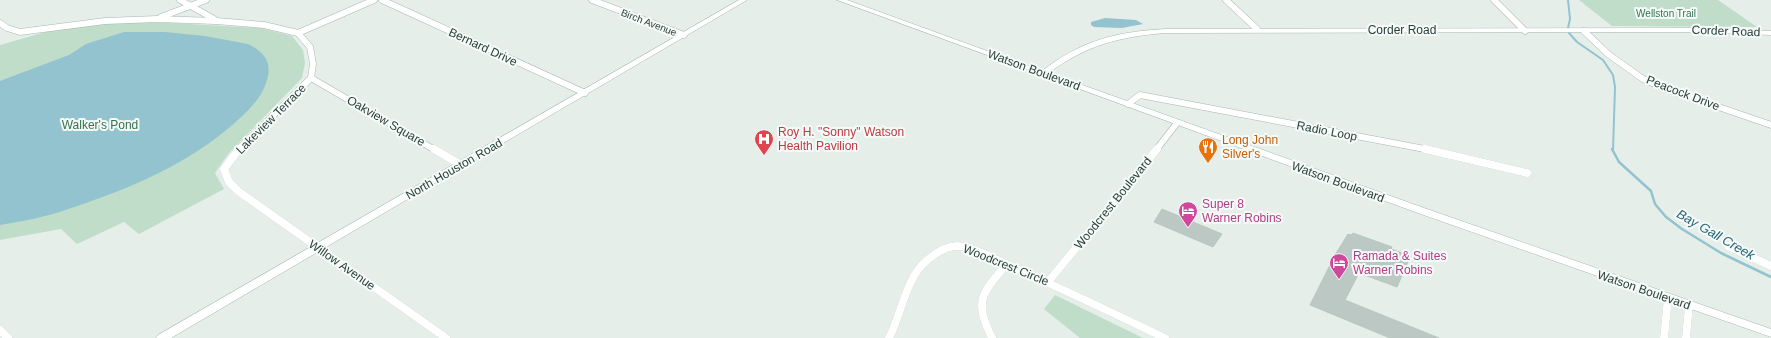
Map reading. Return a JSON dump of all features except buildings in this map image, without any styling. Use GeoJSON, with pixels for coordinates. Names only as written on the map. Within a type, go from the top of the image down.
{"type":"FeatureCollection","features":[{"type":"Feature","properties":{"kind":"street"},"geometry":{"type":"LineString","coordinates":[[180,0],[216,20]]}},
{"type":"Feature","properties":{"kind":"street"},"geometry":{"type":"LineString","coordinates":[[157,19],[206,0]]}},
{"type":"Feature","properties":{"kind":"street"},"geometry":{"type":"LineString","coordinates":[[0,23],[7,28],[20,32],[105,21],[157,19],[216,20],[264,25],[298,33],[374,0]]}},
{"type":"Feature","properties":{"kind":"street","name":"Bernard Drive"},"geometry":{"type":"LineString","coordinates":[[382,0],[585,93]]}},
{"type":"Feature","properties":{"kind":"street","name":"Birch Avenue"},"geometry":{"type":"LineString","coordinates":[[592,0],[684,35]]}},
{"type":"Feature","properties":{"kind":"street","name":"North Houston Road"},"geometry":{"type":"LineString","coordinates":[[162,338],[744,0]]}},
{"type":"Feature","properties":{"kind":"street","name":"Watson Boulevard"},"geometry":{"type":"LineString","coordinates":[[840,0],[1281,161],[1771,333]]}},
{"type":"Feature","properties":{"kind":"street"},"geometry":{"type":"LineString","coordinates":[[1226,0],[1257,30]]}},
{"type":"Feature","properties":{"kind":"street"},"geometry":{"type":"LineString","coordinates":[[1494,0],[1526,31]]}},
{"type":"Feature","properties":{"kind":"street","name":"Corder Road"},"geometry":{"type":"LineString","coordinates":[[1043,74],[1071,54],[1104,41],[1131,35],[1165,31],[1692,30],[1771,33]]}},
{"type":"Feature","properties":{"kind":"street","name":"Peacock Drive"},"geometry":{"type":"LineString","coordinates":[[1584,31],[1608,54],[1643,78],[1666,89],[1771,126]]}},
{"type":"Feature","properties":{"kind":"street","name":"Lakeview Terrace"},"geometry":{"type":"LineString","coordinates":[[238,191],[229,182],[224,169],[242,145],[282,108],[311,78],[313,64],[310,47],[298,33]]}},
{"type":"Feature","properties":{"kind":"street","name":"Oakview Square"},"geometry":{"type":"LineString","coordinates":[[311,78],[461,165]]}},
{"type":"Feature","properties":{"kind":"street","name":"Radio Loop"},"geometry":{"type":"LineString","coordinates":[[1128,104],[1140,94],[1181,104],[1451,154],[1528,173]]}},
{"type":"Feature","properties":{"kind":"street","name":"Woodcrest Boulevard"},"geometry":{"type":"LineString","coordinates":[[1048,282],[1124,191],[1177,123]]}},
{"type":"Feature","properties":{"kind":"street","name":"Willow Avenue"},"geometry":{"type":"LineString","coordinates":[[238,191],[446,338]]}},
{"type":"Feature","properties":{"kind":"street","name":"Woodcrest Circle"},"geometry":{"type":"LineString","coordinates":[[888,338],[895,327],[914,276],[924,263],[938,252],[947,247],[957,246],[969,248],[1048,282],[1165,338]]}},
{"type":"Feature","properties":{"kind":"street"},"geometry":{"type":"LineString","coordinates":[[1728,246],[1771,266]]}},
{"type":"Feature","properties":{"kind":"street"},"geometry":{"type":"LineString","coordinates":[[992,338],[985,325],[980,310],[981,297],[1006,265]]}},
{"type":"Feature","properties":{"kind":"street"},"geometry":{"type":"LineString","coordinates":[[1664,338],[1668,298]]}},
{"type":"Feature","properties":{"kind":"street"},"geometry":{"type":"LineString","coordinates":[[1686,338],[1689,305]]}},
{"type":"Feature","properties":{"kind":"street"},"geometry":{"type":"LineString","coordinates":[[0,330],[8,338]]}},
{"type":"Feature","properties":{"kind":"green space","name":"Wellston Trail"},"geometry":{"type":"Polygon","coordinates":[[[1579,0],[1718,0],[1757,27],[1612,26],[1579,0]]]}},
{"type":"Feature","properties":{"kind":"green space","name":"Walker's Pond"},"geometry":{"type":"Polygon","coordinates":[[[153,22],[261,28],[292,36],[303,50],[305,63],[302,78],[229,153],[215,173],[224,189],[139,234],[124,222],[77,244],[61,229],[0,240],[0,45],[49,31],[103,24],[153,22]]]}},
{"type":"Feature","properties":{"kind":"green space"},"geometry":{"type":"Polygon","coordinates":[[[1055,295],[1143,338],[1080,338],[1044,309],[1055,295]]]}},
{"type":"Feature","properties":{"kind":"water"},"geometry":{"type":"Polygon","coordinates":[[[1105,18],[1136,20],[1143,24],[1122,28],[1094,27],[1091,25],[1091,22],[1105,18]]]}},
{"type":"Feature","properties":{"kind":"water","name":"Walker's Pond"},"geometry":{"type":"Polygon","coordinates":[[[124,32],[165,32],[205,36],[248,44],[259,51],[266,60],[269,70],[266,83],[256,101],[230,127],[214,140],[179,162],[141,181],[103,197],[50,215],[0,225],[0,81],[69,55],[86,44],[124,32]]]}},
{"type":"Feature","properties":{"kind":"waterway","name":"Bay Gall Creek"},"geometry":{"type":"LineString","coordinates":[[1568,0],[1570,19],[1568,28],[1569,33],[1577,42],[1603,60],[1613,75],[1615,87],[1613,150]]}},
{"type":"Feature","properties":{"kind":"waterway","name":"Bay Gall Creek"},"geometry":{"type":"LineString","coordinates":[[1612,149],[1619,162],[1651,191],[1655,204],[1666,217],[1682,229],[1721,253],[1771,277]]}},
{"type":"Feature","properties":{"kind":"place","name":"Roy H. \"Sonny\" Watson Health Pavilion"},"geometry":{"type":"Point","coordinates":[764,156]}},
{"type":"Feature","properties":{"kind":"place","name":"Long John Silver's"},"geometry":{"type":"Point","coordinates":[1208,164]}},
{"type":"Feature","properties":{"kind":"place","name":"Super 8 Warner Robins"},"geometry":{"type":"Point","coordinates":[1188,228]}},
{"type":"Feature","properties":{"kind":"place","name":"Ramada & Suites Warner Robins"},"geometry":{"type":"Point","coordinates":[1339,280]}}]}
